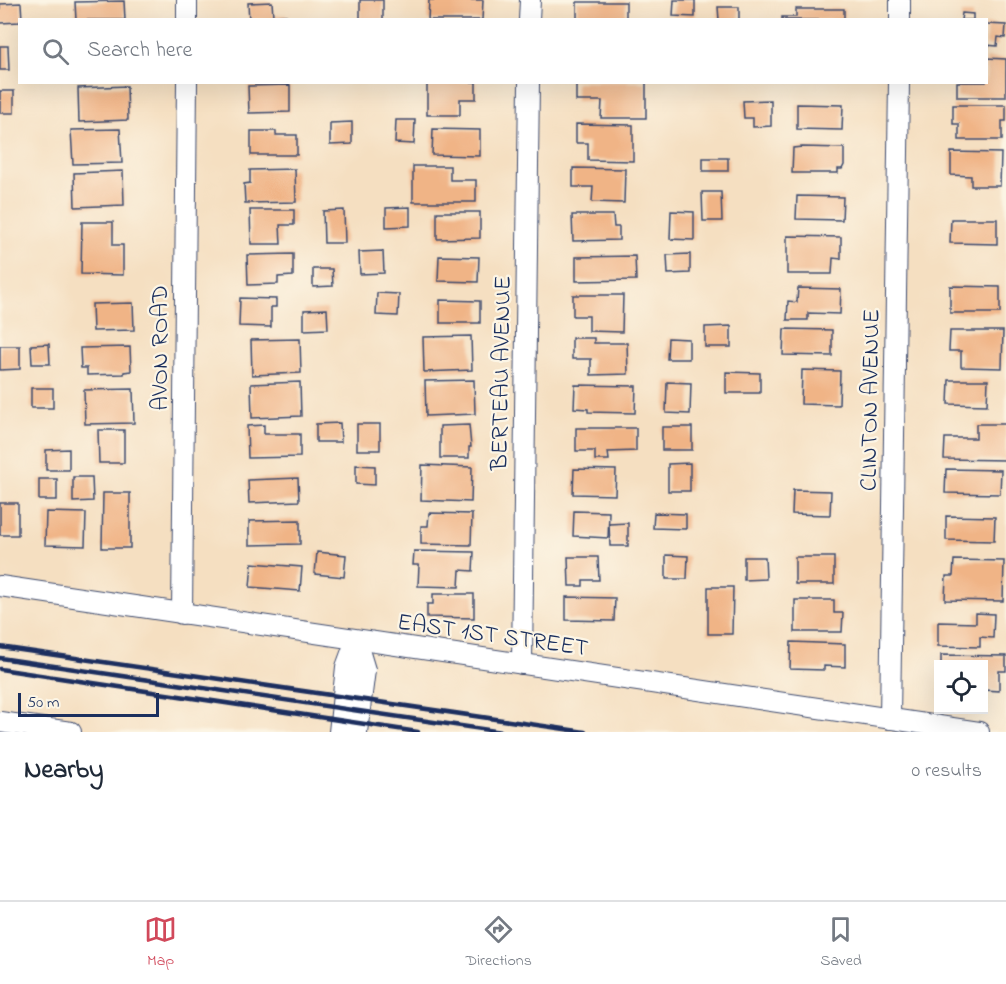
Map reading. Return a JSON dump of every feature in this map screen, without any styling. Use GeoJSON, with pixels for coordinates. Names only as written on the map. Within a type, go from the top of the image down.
{"type":"FeatureCollection","features":[{"type":"Feature","properties":{"kind":"street"},"geometry":{"type":"LineString","coordinates":[[187,0],[187,18]]}},
{"type":"Feature","properties":{"kind":"street"},"geometry":{"type":"LineString","coordinates":[[529,18],[530,0]]}},
{"type":"Feature","properties":{"kind":"street"},"geometry":{"type":"LineString","coordinates":[[900,0],[900,18]]}},
{"type":"Feature","properties":{"kind":"street","name":"AVON ROAD"},"geometry":{"type":"LineString","coordinates":[[182,614],[187,84]]}},
{"type":"Feature","properties":{"kind":"street","name":"BERTEAU AVENUE"},"geometry":{"type":"LineString","coordinates":[[522,664],[529,84]]}},
{"type":"Feature","properties":{"kind":"street","name":"CLINTON AVENUE"},"geometry":{"type":"LineString","coordinates":[[890,719],[899,84]]}},
{"type":"Feature","properties":{"kind":"street","name":"EAST 1ST STREET"},"geometry":{"type":"LineString","coordinates":[[0,586],[979,732]]}},
{"type":"Feature","properties":{"kind":"street"},"geometry":{"type":"LineString","coordinates":[[339,732],[346,667],[356,640]]}},
{"type":"Feature","properties":{"kind":"street"},"geometry":{"type":"LineString","coordinates":[[356,640],[365,670],[357,732]]}},
{"type":"Feature","properties":{"kind":"street"},"geometry":{"type":"LineString","coordinates":[[0,722],[71,732]]}},
{"type":"Feature","properties":{"kind":"building"},"geometry":{"type":"Polygon","coordinates":[[[360,0],[383,0],[383,18],[360,18],[360,0]]]}},
{"type":"Feature","properties":{"kind":"building"},"geometry":{"type":"Polygon","coordinates":[[[429,0],[483,0],[482,18],[428,18],[429,0]]]}},
{"type":"Feature","properties":{"kind":"building"},"geometry":{"type":"Polygon","coordinates":[[[674,0],[695,0],[695,17],[673,16],[674,0]]]}},
{"type":"Feature","properties":{"kind":"building"},"geometry":{"type":"Polygon","coordinates":[[[124,1],[125,18],[76,18],[75,2],[124,1]]]}},
{"type":"Feature","properties":{"kind":"building"},"geometry":{"type":"Polygon","coordinates":[[[272,2],[273,16],[286,15],[286,18],[249,18],[248,3],[272,2]]]}},
{"type":"Feature","properties":{"kind":"building"},"geometry":{"type":"Polygon","coordinates":[[[577,2],[626,2],[626,18],[577,18],[577,2]]]}},
{"type":"Feature","properties":{"kind":"building"},"geometry":{"type":"Polygon","coordinates":[[[21,3],[22,18],[18,18],[18,22],[0,23],[0,4],[21,3]]]}},
{"type":"Feature","properties":{"kind":"building"},"geometry":{"type":"Polygon","coordinates":[[[718,7],[739,7],[739,18],[719,18],[718,7]]]}},
{"type":"Feature","properties":{"kind":"building"},"geometry":{"type":"Polygon","coordinates":[[[796,9],[844,9],[844,18],[782,18],[796,17],[796,9]]]}},
{"type":"Feature","properties":{"kind":"building"},"geometry":{"type":"Polygon","coordinates":[[[962,13],[973,14],[973,18],[961,18],[962,13]]]}},
{"type":"Feature","properties":{"kind":"building"},"geometry":{"type":"Polygon","coordinates":[[[988,24],[1006,25],[1005,38],[998,37],[997,46],[988,45],[988,24]]]}},
{"type":"Feature","properties":{"kind":"building"},"geometry":{"type":"Polygon","coordinates":[[[0,46],[8,46],[9,70],[0,70],[0,46]]]}},
{"type":"Feature","properties":{"kind":"building"},"geometry":{"type":"Polygon","coordinates":[[[988,58],[1006,59],[1006,97],[957,97],[957,84],[988,84],[988,58]]]}},
{"type":"Feature","properties":{"kind":"building"},"geometry":{"type":"Polygon","coordinates":[[[427,84],[476,84],[476,99],[460,99],[460,115],[427,115],[427,84]]]}},
{"type":"Feature","properties":{"kind":"building"},"geometry":{"type":"Polygon","coordinates":[[[576,84],[646,84],[646,118],[601,118],[602,101],[576,101],[576,84]]]}},
{"type":"Feature","properties":{"kind":"building"},"geometry":{"type":"Polygon","coordinates":[[[290,85],[290,112],[249,113],[248,86],[290,85]]]}},
{"type":"Feature","properties":{"kind":"building"},"geometry":{"type":"Polygon","coordinates":[[[127,86],[128,120],[79,122],[78,88],[127,86]]]}},
{"type":"Feature","properties":{"kind":"building"},"geometry":{"type":"Polygon","coordinates":[[[0,91],[14,91],[14,113],[0,113],[0,91]]]}},
{"type":"Feature","properties":{"kind":"building"},"geometry":{"type":"Polygon","coordinates":[[[771,100],[771,126],[753,127],[753,118],[744,118],[743,101],[771,100]]]}},
{"type":"Feature","properties":{"kind":"building"},"geometry":{"type":"Polygon","coordinates":[[[797,104],[843,105],[842,130],[797,129],[797,104]]]}},
{"type":"Feature","properties":{"kind":"building"},"geometry":{"type":"Polygon","coordinates":[[[953,105],[1006,105],[1006,121],[1002,121],[1002,140],[959,140],[959,124],[953,124],[953,105]]]}},
{"type":"Feature","properties":{"kind":"building"},"geometry":{"type":"Polygon","coordinates":[[[396,120],[415,120],[414,144],[395,143],[396,120]]]}},
{"type":"Feature","properties":{"kind":"building"},"geometry":{"type":"Polygon","coordinates":[[[352,122],[352,144],[330,145],[330,123],[352,122]]]}},
{"type":"Feature","properties":{"kind":"building"},"geometry":{"type":"Polygon","coordinates":[[[576,124],[633,125],[633,161],[588,160],[588,143],[576,143],[576,124]]]}},
{"type":"Feature","properties":{"kind":"building"},"geometry":{"type":"Polygon","coordinates":[[[120,129],[122,163],[73,164],[71,130],[120,129]]]}},
{"type":"Feature","properties":{"kind":"building"},"geometry":{"type":"Polygon","coordinates":[[[433,129],[480,130],[480,156],[432,155],[433,129]]]}},
{"type":"Feature","properties":{"kind":"building"},"geometry":{"type":"Polygon","coordinates":[[[251,131],[276,131],[276,135],[297,135],[297,155],[251,155],[251,131]]]}},
{"type":"Feature","properties":{"kind":"building"},"geometry":{"type":"Polygon","coordinates":[[[793,148],[844,148],[844,165],[842,169],[838,169],[838,173],[792,173],[793,148]]]}},
{"type":"Feature","properties":{"kind":"building"},"geometry":{"type":"Polygon","coordinates":[[[951,152],[1001,153],[1000,186],[971,186],[971,176],[951,175],[951,152]]]}},
{"type":"Feature","properties":{"kind":"building"},"geometry":{"type":"Polygon","coordinates":[[[703,158],[728,158],[728,171],[703,171],[703,158]]]}},
{"type":"Feature","properties":{"kind":"building"},"geometry":{"type":"Polygon","coordinates":[[[413,166],[450,166],[450,180],[476,180],[476,202],[413,202],[413,166]]]}},
{"type":"Feature","properties":{"kind":"building"},"geometry":{"type":"Polygon","coordinates":[[[573,168],[625,169],[624,203],[592,202],[593,187],[573,187],[573,168]]]}},
{"type":"Feature","properties":{"kind":"building"},"geometry":{"type":"Polygon","coordinates":[[[295,169],[296,202],[245,203],[244,184],[250,183],[250,170],[295,169]]]}},
{"type":"Feature","properties":{"kind":"building"},"geometry":{"type":"Polygon","coordinates":[[[123,171],[124,205],[75,207],[74,173],[123,171]]]}},
{"type":"Feature","properties":{"kind":"building"},"geometry":{"type":"Polygon","coordinates":[[[702,192],[721,192],[722,221],[703,221],[702,192]]]}},
{"type":"Feature","properties":{"kind":"building"},"geometry":{"type":"Polygon","coordinates":[[[797,196],[843,197],[842,220],[796,219],[797,196]]]}},
{"type":"Feature","properties":{"kind":"building"},"geometry":{"type":"Polygon","coordinates":[[[410,207],[410,226],[386,227],[386,208],[410,207]]]}},
{"type":"Feature","properties":{"kind":"building"},"geometry":{"type":"Polygon","coordinates":[[[250,210],[294,210],[294,225],[280,225],[281,244],[251,244],[250,210]]]}},
{"type":"Feature","properties":{"kind":"building"},"geometry":{"type":"Polygon","coordinates":[[[344,210],[345,243],[324,243],[323,211],[344,210]]]}},
{"type":"Feature","properties":{"kind":"building"},"geometry":{"type":"Polygon","coordinates":[[[671,211],[694,212],[694,240],[670,239],[671,211]]]}},
{"type":"Feature","properties":{"kind":"building"},"geometry":{"type":"Polygon","coordinates":[[[437,212],[480,212],[480,238],[437,239],[437,212]]]}},
{"type":"Feature","properties":{"kind":"building"},"geometry":{"type":"Polygon","coordinates":[[[572,215],[613,215],[614,227],[619,227],[619,240],[573,241],[572,215]]]}},
{"type":"Feature","properties":{"kind":"building"},"geometry":{"type":"Polygon","coordinates":[[[951,219],[997,219],[997,244],[950,243],[951,219]]]}},
{"type":"Feature","properties":{"kind":"building"},"geometry":{"type":"Polygon","coordinates":[[[82,222],[113,222],[113,245],[123,245],[123,275],[81,274],[82,222]]]}},
{"type":"Feature","properties":{"kind":"building"},"geometry":{"type":"Polygon","coordinates":[[[787,236],[841,237],[841,259],[833,258],[832,274],[787,274],[787,236]]]}},
{"type":"Feature","properties":{"kind":"building"},"geometry":{"type":"Polygon","coordinates":[[[383,251],[384,273],[360,274],[359,252],[383,251]]]}},
{"type":"Feature","properties":{"kind":"building"},"geometry":{"type":"Polygon","coordinates":[[[293,254],[293,276],[278,277],[278,284],[248,285],[247,255],[293,254]]]}},
{"type":"Feature","properties":{"kind":"building"},"geometry":{"type":"Polygon","coordinates":[[[690,254],[690,273],[668,274],[667,255],[690,254]]]}},
{"type":"Feature","properties":{"kind":"building"},"geometry":{"type":"Polygon","coordinates":[[[439,256],[479,257],[478,282],[438,281],[439,256]]]}},
{"type":"Feature","properties":{"kind":"building"},"geometry":{"type":"Polygon","coordinates":[[[635,256],[636,280],[576,281],[576,257],[635,256]]]}},
{"type":"Feature","properties":{"kind":"building"},"geometry":{"type":"Polygon","coordinates":[[[313,269],[332,269],[333,286],[313,287],[313,269]]]}},
{"type":"Feature","properties":{"kind":"building"},"geometry":{"type":"Polygon","coordinates":[[[950,286],[1000,287],[1000,313],[950,313],[950,286]]]}},
{"type":"Feature","properties":{"kind":"building"},"geometry":{"type":"Polygon","coordinates":[[[798,288],[841,289],[840,314],[808,313],[808,320],[787,320],[788,301],[797,302],[798,288]]]}},
{"type":"Feature","properties":{"kind":"building"},"geometry":{"type":"Polygon","coordinates":[[[377,293],[399,294],[398,316],[376,315],[377,293]]]}},
{"type":"Feature","properties":{"kind":"building"},"geometry":{"type":"Polygon","coordinates":[[[573,295],[623,295],[622,332],[589,331],[589,316],[573,316],[573,295]]]}},
{"type":"Feature","properties":{"kind":"building"},"geometry":{"type":"Polygon","coordinates":[[[240,298],[276,299],[276,307],[271,307],[271,327],[239,326],[240,298]]]}},
{"type":"Feature","properties":{"kind":"building"},"geometry":{"type":"Polygon","coordinates":[[[440,300],[480,301],[480,323],[440,323],[440,300]]]}},
{"type":"Feature","properties":{"kind":"building"},"geometry":{"type":"Polygon","coordinates":[[[133,303],[134,330],[93,331],[92,304],[133,303]]]}},
{"type":"Feature","properties":{"kind":"building"},"geometry":{"type":"Polygon","coordinates":[[[327,309],[328,329],[304,330],[304,310],[327,309]]]}},
{"type":"Feature","properties":{"kind":"building"},"geometry":{"type":"Polygon","coordinates":[[[731,326],[731,347],[705,347],[705,327],[731,326]]]}},
{"type":"Feature","properties":{"kind":"building"},"geometry":{"type":"Polygon","coordinates":[[[784,329],[832,330],[832,356],[783,355],[784,329]]]}},
{"type":"Feature","properties":{"kind":"building"},"geometry":{"type":"Polygon","coordinates":[[[950,331],[1003,331],[1002,368],[961,367],[961,351],[949,351],[950,331]]]}},
{"type":"Feature","properties":{"kind":"building"},"geometry":{"type":"Polygon","coordinates":[[[471,336],[472,370],[424,372],[423,337],[471,336]]]}},
{"type":"Feature","properties":{"kind":"building"},"geometry":{"type":"Polygon","coordinates":[[[572,338],[594,338],[594,343],[627,343],[628,374],[591,375],[591,359],[572,359],[572,338]]]}},
{"type":"Feature","properties":{"kind":"building"},"geometry":{"type":"Polygon","coordinates":[[[668,338],[689,339],[689,359],[667,359],[668,338]]]}},
{"type":"Feature","properties":{"kind":"building"},"geometry":{"type":"Polygon","coordinates":[[[300,339],[301,373],[252,375],[251,340],[300,339]]]}},
{"type":"Feature","properties":{"kind":"building"},"geometry":{"type":"Polygon","coordinates":[[[49,344],[50,364],[32,364],[31,345],[49,344]]]}},
{"type":"Feature","properties":{"kind":"building"},"geometry":{"type":"Polygon","coordinates":[[[0,346],[20,346],[20,369],[0,370],[0,346]]]}},
{"type":"Feature","properties":{"kind":"building"},"geometry":{"type":"Polygon","coordinates":[[[130,347],[131,371],[124,372],[124,374],[87,375],[87,368],[81,368],[80,348],[130,347]]]}},
{"type":"Feature","properties":{"kind":"building"},"geometry":{"type":"Polygon","coordinates":[[[802,370],[840,371],[839,405],[801,404],[802,370]]]}},
{"type":"Feature","properties":{"kind":"building"},"geometry":{"type":"Polygon","coordinates":[[[726,372],[760,373],[760,393],[726,393],[726,372]]]}},
{"type":"Feature","properties":{"kind":"building"},"geometry":{"type":"Polygon","coordinates":[[[474,380],[475,414],[426,416],[425,381],[474,380]]]}},
{"type":"Feature","properties":{"kind":"building"},"geometry":{"type":"Polygon","coordinates":[[[949,380],[988,380],[987,405],[948,404],[949,380]]]}},
{"type":"Feature","properties":{"kind":"building"},"geometry":{"type":"Polygon","coordinates":[[[300,382],[301,416],[252,418],[251,384],[300,382]]]}},
{"type":"Feature","properties":{"kind":"building"},"geometry":{"type":"Polygon","coordinates":[[[667,382],[691,383],[690,414],[666,413],[667,382]]]}},
{"type":"Feature","properties":{"kind":"building"},"geometry":{"type":"Polygon","coordinates":[[[575,385],[636,386],[635,413],[588,412],[588,409],[574,408],[575,385]]]}},
{"type":"Feature","properties":{"kind":"building"},"geometry":{"type":"Polygon","coordinates":[[[31,388],[53,388],[53,408],[31,408],[31,388]]]}},
{"type":"Feature","properties":{"kind":"building"},"geometry":{"type":"Polygon","coordinates":[[[133,389],[134,423],[85,424],[84,390],[133,389]]]}},
{"type":"Feature","properties":{"kind":"building"},"geometry":{"type":"Polygon","coordinates":[[[340,423],[341,442],[316,442],[316,424],[340,423]]]}},
{"type":"Feature","properties":{"kind":"building"},"geometry":{"type":"Polygon","coordinates":[[[357,424],[380,424],[380,450],[357,450],[357,424]]]}},
{"type":"Feature","properties":{"kind":"building"},"geometry":{"type":"Polygon","coordinates":[[[976,424],[1006,424],[1006,460],[944,459],[945,438],[976,438],[976,424]]]}},
{"type":"Feature","properties":{"kind":"building"},"geometry":{"type":"Polygon","coordinates":[[[264,425],[264,434],[300,434],[300,457],[248,458],[247,426],[264,425]]]}},
{"type":"Feature","properties":{"kind":"building"},"geometry":{"type":"Polygon","coordinates":[[[469,425],[471,447],[469,447],[469,458],[440,458],[440,426],[469,425]]]}},
{"type":"Feature","properties":{"kind":"building"},"geometry":{"type":"Polygon","coordinates":[[[662,427],[692,427],[692,450],[662,450],[662,427]]]}},
{"type":"Feature","properties":{"kind":"building"},"geometry":{"type":"Polygon","coordinates":[[[576,428],[636,428],[636,451],[608,452],[609,460],[595,460],[595,451],[576,451],[576,428]]]}},
{"type":"Feature","properties":{"kind":"building"},"geometry":{"type":"Polygon","coordinates":[[[98,430],[124,430],[124,463],[99,463],[98,430]]]}},
{"type":"Feature","properties":{"kind":"building"},"geometry":{"type":"Polygon","coordinates":[[[69,449],[69,470],[46,470],[46,450],[69,449]]]}},
{"type":"Feature","properties":{"kind":"building"},"geometry":{"type":"Polygon","coordinates":[[[690,463],[690,491],[668,491],[668,464],[690,463]]]}},
{"type":"Feature","properties":{"kind":"building"},"geometry":{"type":"Polygon","coordinates":[[[356,465],[375,466],[375,485],[356,484],[356,465]]]}},
{"type":"Feature","properties":{"kind":"building"},"geometry":{"type":"Polygon","coordinates":[[[422,465],[472,467],[471,502],[421,500],[422,465]]]}},
{"type":"Feature","properties":{"kind":"building"},"geometry":{"type":"Polygon","coordinates":[[[574,469],[616,470],[615,495],[573,494],[574,469]]]}},
{"type":"Feature","properties":{"kind":"building"},"geometry":{"type":"Polygon","coordinates":[[[946,469],[1001,470],[1000,494],[945,493],[946,469]]]}},
{"type":"Feature","properties":{"kind":"building"},"geometry":{"type":"Polygon","coordinates":[[[73,477],[92,477],[93,501],[73,502],[73,477]]]}},
{"type":"Feature","properties":{"kind":"building"},"geometry":{"type":"Polygon","coordinates":[[[298,478],[299,501],[249,503],[248,480],[298,478]]]}},
{"type":"Feature","properties":{"kind":"building"},"geometry":{"type":"Polygon","coordinates":[[[39,479],[57,479],[57,500],[39,500],[39,479]]]}},
{"type":"Feature","properties":{"kind":"building"},"geometry":{"type":"Polygon","coordinates":[[[793,490],[831,491],[830,515],[792,514],[793,490]]]}},
{"type":"Feature","properties":{"kind":"building"},"geometry":{"type":"Polygon","coordinates":[[[103,493],[130,493],[130,548],[102,548],[103,493]]]}},
{"type":"Feature","properties":{"kind":"building"},"geometry":{"type":"Polygon","coordinates":[[[0,503],[18,503],[18,535],[0,535],[0,503]]]}},
{"type":"Feature","properties":{"kind":"building"},"geometry":{"type":"Polygon","coordinates":[[[574,511],[609,512],[608,538],[573,536],[574,511]]]}},
{"type":"Feature","properties":{"kind":"building"},"geometry":{"type":"Polygon","coordinates":[[[46,512],[86,513],[85,546],[45,545],[46,512]]]}},
{"type":"Feature","properties":{"kind":"building"},"geometry":{"type":"Polygon","coordinates":[[[429,513],[472,514],[471,545],[421,544],[421,526],[428,526],[429,513]]]}},
{"type":"Feature","properties":{"kind":"building"},"geometry":{"type":"Polygon","coordinates":[[[654,513],[686,514],[686,529],[653,528],[654,513]]]}},
{"type":"Feature","properties":{"kind":"building"},"geometry":{"type":"Polygon","coordinates":[[[946,516],[995,517],[994,541],[946,540],[946,516]]]}},
{"type":"Feature","properties":{"kind":"building"},"geometry":{"type":"Polygon","coordinates":[[[300,520],[300,544],[249,545],[249,521],[300,520]]]}},
{"type":"Feature","properties":{"kind":"building"},"geometry":{"type":"Polygon","coordinates":[[[628,523],[628,546],[610,546],[609,524],[628,523]]]}},
{"type":"Feature","properties":{"kind":"building"},"geometry":{"type":"Polygon","coordinates":[[[414,551],[474,552],[473,571],[460,570],[459,587],[418,586],[419,565],[413,565],[414,551]]]}},
{"type":"Feature","properties":{"kind":"building"},"geometry":{"type":"Polygon","coordinates":[[[317,552],[346,555],[344,577],[315,574],[317,552]]]}},
{"type":"Feature","properties":{"kind":"building"},"geometry":{"type":"Polygon","coordinates":[[[666,555],[688,556],[687,579],[666,579],[666,555]]]}},
{"type":"Feature","properties":{"kind":"building"},"geometry":{"type":"Polygon","coordinates":[[[568,557],[598,557],[599,580],[583,580],[583,586],[569,586],[568,557]]]}},
{"type":"Feature","properties":{"kind":"building"},"geometry":{"type":"Polygon","coordinates":[[[744,557],[765,557],[766,579],[744,580],[744,557]]]}},
{"type":"Feature","properties":{"kind":"building"},"geometry":{"type":"Polygon","coordinates":[[[795,557],[834,557],[834,584],[795,584],[795,557]]]}},
{"type":"Feature","properties":{"kind":"building"},"geometry":{"type":"Polygon","coordinates":[[[954,560],[1004,561],[1003,601],[945,600],[946,576],[953,576],[954,560]]]}},
{"type":"Feature","properties":{"kind":"building"},"geometry":{"type":"Polygon","coordinates":[[[252,563],[302,567],[300,591],[250,587],[252,563]]]}},
{"type":"Feature","properties":{"kind":"building"},"geometry":{"type":"Polygon","coordinates":[[[708,587],[733,587],[732,634],[708,634],[708,587]]]}},
{"type":"Feature","properties":{"kind":"building"},"geometry":{"type":"Polygon","coordinates":[[[433,594],[474,594],[474,618],[427,617],[427,604],[433,604],[433,594]]]}},
{"type":"Feature","properties":{"kind":"building"},"geometry":{"type":"Polygon","coordinates":[[[566,597],[615,598],[614,621],[566,620],[566,597]]]}},
{"type":"Feature","properties":{"kind":"building"},"geometry":{"type":"Polygon","coordinates":[[[795,600],[834,600],[834,613],[843,613],[842,632],[795,632],[795,600]]]}},
{"type":"Feature","properties":{"kind":"building"},"geometry":{"type":"Polygon","coordinates":[[[976,613],[994,614],[993,638],[980,637],[980,647],[938,646],[938,622],[976,623],[976,613]]]}},
{"type":"Feature","properties":{"kind":"building"},"geometry":{"type":"Polygon","coordinates":[[[791,642],[845,644],[845,667],[824,666],[824,670],[790,669],[791,642]]]}},
{"type":"Feature","properties":{"kind":"building"},"geometry":{"type":"Polygon","coordinates":[[[941,655],[1006,656],[1006,671],[999,671],[999,691],[988,690],[988,660],[941,660],[941,655]]]}},
{"type":"Feature","properties":{"kind":"railway"},"geometry":{"type":"LineString","coordinates":[[0,647],[585,732]]}},
{"type":"Feature","properties":{"kind":"railway"},"geometry":{"type":"LineString","coordinates":[[0,658],[502,732]]}},
{"type":"Feature","properties":{"kind":"railway"},"geometry":{"type":"LineString","coordinates":[[0,669],[418,732]]}}]}
